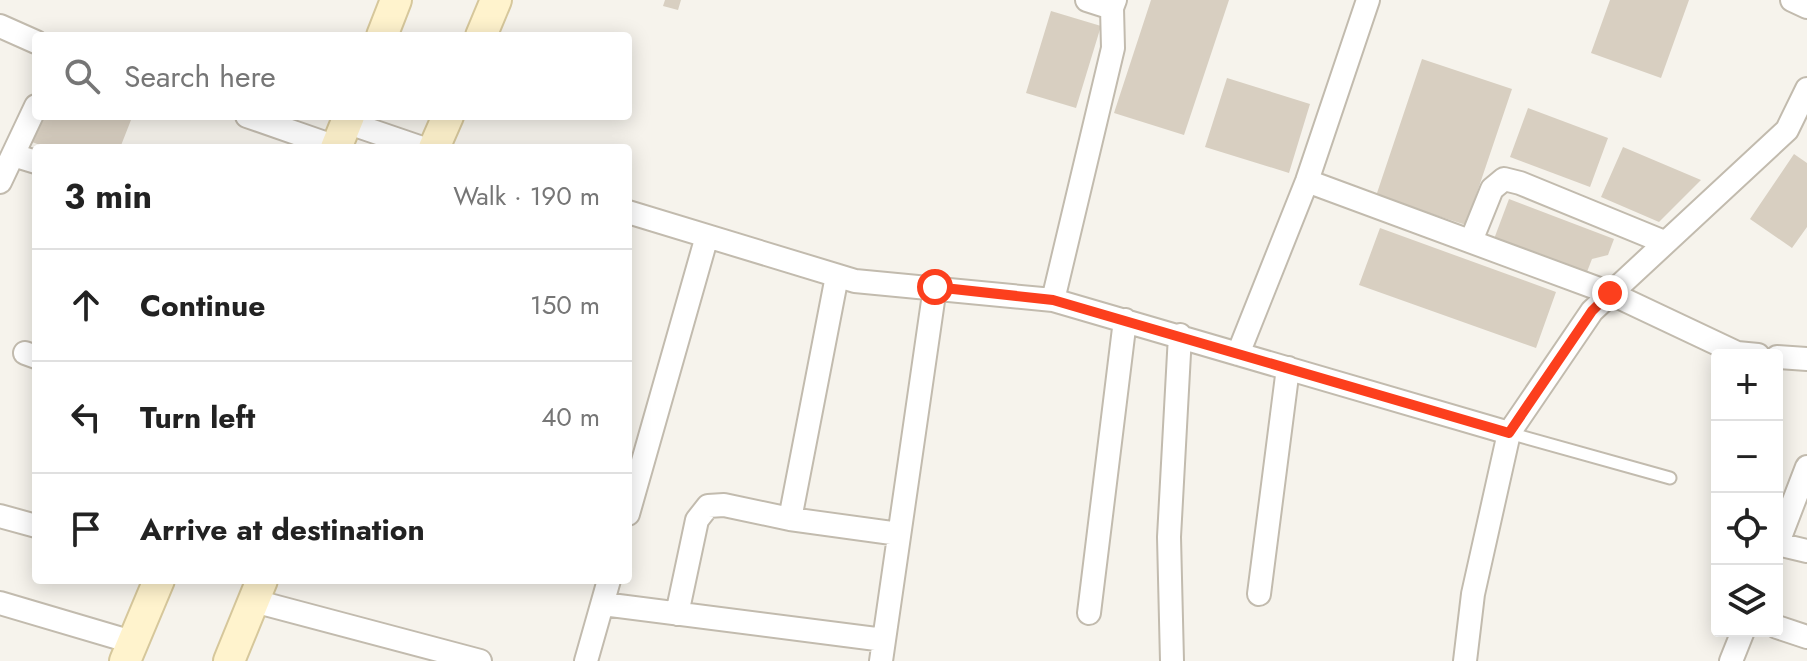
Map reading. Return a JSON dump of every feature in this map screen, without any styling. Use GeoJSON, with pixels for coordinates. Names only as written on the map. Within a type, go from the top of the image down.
{"type":"FeatureCollection","features":[{"type":"Feature","properties":{"kind":"main road"},"geometry":{"type":"LineString","coordinates":[[384,32],[396,0]]}},
{"type":"Feature","properties":{"kind":"main road"},"geometry":{"type":"LineString","coordinates":[[483,32],[496,0]]}},
{"type":"Feature","properties":{"kind":"main road"},"geometry":{"type":"LineString","coordinates":[[436,144],[446,120]]}},
{"type":"Feature","properties":{"kind":"main road"},"geometry":{"type":"LineString","coordinates":[[128,651],[157,584]]}},
{"type":"Feature","properties":{"kind":"main road"},"geometry":{"type":"LineString","coordinates":[[229,661],[258,590]]}},
{"type":"Feature","properties":{"kind":"street"},"geometry":{"type":"LineString","coordinates":[[1053,300],[1113,48],[1114,4],[1087,0]]}},
{"type":"Feature","properties":{"kind":"street"},"geometry":{"type":"LineString","coordinates":[[1238,354],[1307,181],[1368,0]]}},
{"type":"Feature","properties":{"kind":"street"},"geometry":{"type":"LineString","coordinates":[[1792,0],[1807,7]]}},
{"type":"Feature","properties":{"kind":"street"},"geometry":{"type":"LineString","coordinates":[[0,26],[32,40]]}},
{"type":"Feature","properties":{"kind":"street"},"geometry":{"type":"LineString","coordinates":[[1465,661],[1473,594],[1509,433],[1592,311],[1787,130],[1807,89]]}},
{"type":"Feature","properties":{"kind":"street"},"geometry":{"type":"LineString","coordinates":[[0,182],[32,115]]}},
{"type":"Feature","properties":{"kind":"street"},"geometry":{"type":"LineString","coordinates":[[269,120],[401,144]]}},
{"type":"Feature","properties":{"kind":"street"},"geometry":{"type":"LineString","coordinates":[[13,155],[32,161]]}},
{"type":"Feature","properties":{"kind":"street"},"geometry":{"type":"LineString","coordinates":[[1471,241],[1492,189],[1504,179],[1664,242]]}},
{"type":"Feature","properties":{"kind":"street"},"geometry":{"type":"LineString","coordinates":[[1307,181],[1610,293],[1729,349]]}},
{"type":"Feature","properties":{"kind":"street"},"geometry":{"type":"LineString","coordinates":[[632,213],[855,281],[1053,300],[1509,433]]}},
{"type":"Feature","properties":{"kind":"street"},"geometry":{"type":"LineString","coordinates":[[632,500],[707,236]]}},
{"type":"Feature","properties":{"kind":"street"},"geometry":{"type":"LineString","coordinates":[[790,519],[837,276]]}},
{"type":"Feature","properties":{"kind":"street"},"geometry":{"type":"LineString","coordinates":[[603,604],[883,650],[935,287]]}},
{"type":"Feature","properties":{"kind":"street"},"geometry":{"type":"LineString","coordinates":[[1089,613],[1125,320]]}},
{"type":"Feature","properties":{"kind":"street"},"geometry":{"type":"LineString","coordinates":[[1172,661],[1169,537],[1180,335]]}},
{"type":"Feature","properties":{"kind":"street"},"geometry":{"type":"LineString","coordinates":[[1783,357],[1807,359]]}},
{"type":"Feature","properties":{"kind":"street"},"geometry":{"type":"LineString","coordinates":[[1259,594],[1288,368]]}},
{"type":"Feature","properties":{"kind":"street"},"geometry":{"type":"LineString","coordinates":[[1783,529],[1807,467]]}},
{"type":"Feature","properties":{"kind":"street"},"geometry":{"type":"LineString","coordinates":[[677,614],[702,511],[708,506],[724,505],[790,519],[899,534]]}},
{"type":"Feature","properties":{"kind":"street"},"geometry":{"type":"LineString","coordinates":[[0,516],[32,525]]}},
{"type":"Feature","properties":{"kind":"street"},"geometry":{"type":"LineString","coordinates":[[1783,545],[1807,551]]}},
{"type":"Feature","properties":{"kind":"street"},"geometry":{"type":"LineString","coordinates":[[586,661],[608,584]]}},
{"type":"Feature","properties":{"kind":"street"},"geometry":{"type":"LineString","coordinates":[[258,590],[480,661]]}},
{"type":"Feature","properties":{"kind":"street"},"geometry":{"type":"LineString","coordinates":[[0,603],[128,651]]}},
{"type":"Feature","properties":{"kind":"street"},"geometry":{"type":"LineString","coordinates":[[1783,629],[1807,637]]}},
{"type":"Feature","properties":{"kind":"street"},"geometry":{"type":"LineString","coordinates":[[1731,661],[1741,637]]}},
{"type":"Feature","properties":{"kind":"lane"},"geometry":{"type":"LineString","coordinates":[[1509,433],[1670,478]]}},
{"type":"Feature","properties":{"kind":"building"},"geometry":{"type":"Polygon","coordinates":[[[665,0],[681,0],[678,10],[663,6],[665,0]]]}},
{"type":"Feature","properties":{"kind":"building"},"geometry":{"type":"Polygon","coordinates":[[[1151,0],[1229,0],[1184,135],[1114,113],[1151,0]]]}},
{"type":"Feature","properties":{"kind":"building"},"geometry":{"type":"Polygon","coordinates":[[[1610,0],[1689,0],[1661,78],[1591,53],[1610,0]]]}},
{"type":"Feature","properties":{"kind":"building"},"geometry":{"type":"Polygon","coordinates":[[[1051,11],[1101,26],[1076,108],[1026,93],[1051,11]]]}},
{"type":"Feature","properties":{"kind":"building"},"geometry":{"type":"Polygon","coordinates":[[[1422,59],[1512,89],[1466,225],[1376,196],[1422,59]]]}},
{"type":"Feature","properties":{"kind":"building"},"geometry":{"type":"Polygon","coordinates":[[[1227,78],[1310,104],[1289,173],[1205,147],[1227,78]]]}},
{"type":"Feature","properties":{"kind":"building"},"geometry":{"type":"Polygon","coordinates":[[[1528,108],[1608,138],[1590,187],[1510,157],[1528,108]]]}},
{"type":"Feature","properties":{"kind":"building"},"geometry":{"type":"Polygon","coordinates":[[[40,120],[131,120],[122,144],[32,142],[40,120]]]}},
{"type":"Feature","properties":{"kind":"building"},"geometry":{"type":"Polygon","coordinates":[[[1623,147],[1701,180],[1659,222],[1601,197],[1623,147]]]}},
{"type":"Feature","properties":{"kind":"building"},"geometry":{"type":"Polygon","coordinates":[[[1794,154],[1807,163],[1807,227],[1792,248],[1750,219],[1794,154]]]}},
{"type":"Feature","properties":{"kind":"building"},"geometry":{"type":"Polygon","coordinates":[[[1509,199],[1614,239],[1608,255],[1592,259],[1583,282],[1491,247],[1509,199]]]}},
{"type":"Feature","properties":{"kind":"building"},"geometry":{"type":"Polygon","coordinates":[[[1380,228],[1556,292],[1536,348],[1359,285],[1380,228]]]}},
{"type":"Feature","properties":{"kind":"route"},"geometry":{"type":"LineString","coordinates":[[935,287],[1053,300],[1509,433],[1592,311],[1610,293]]}}]}
